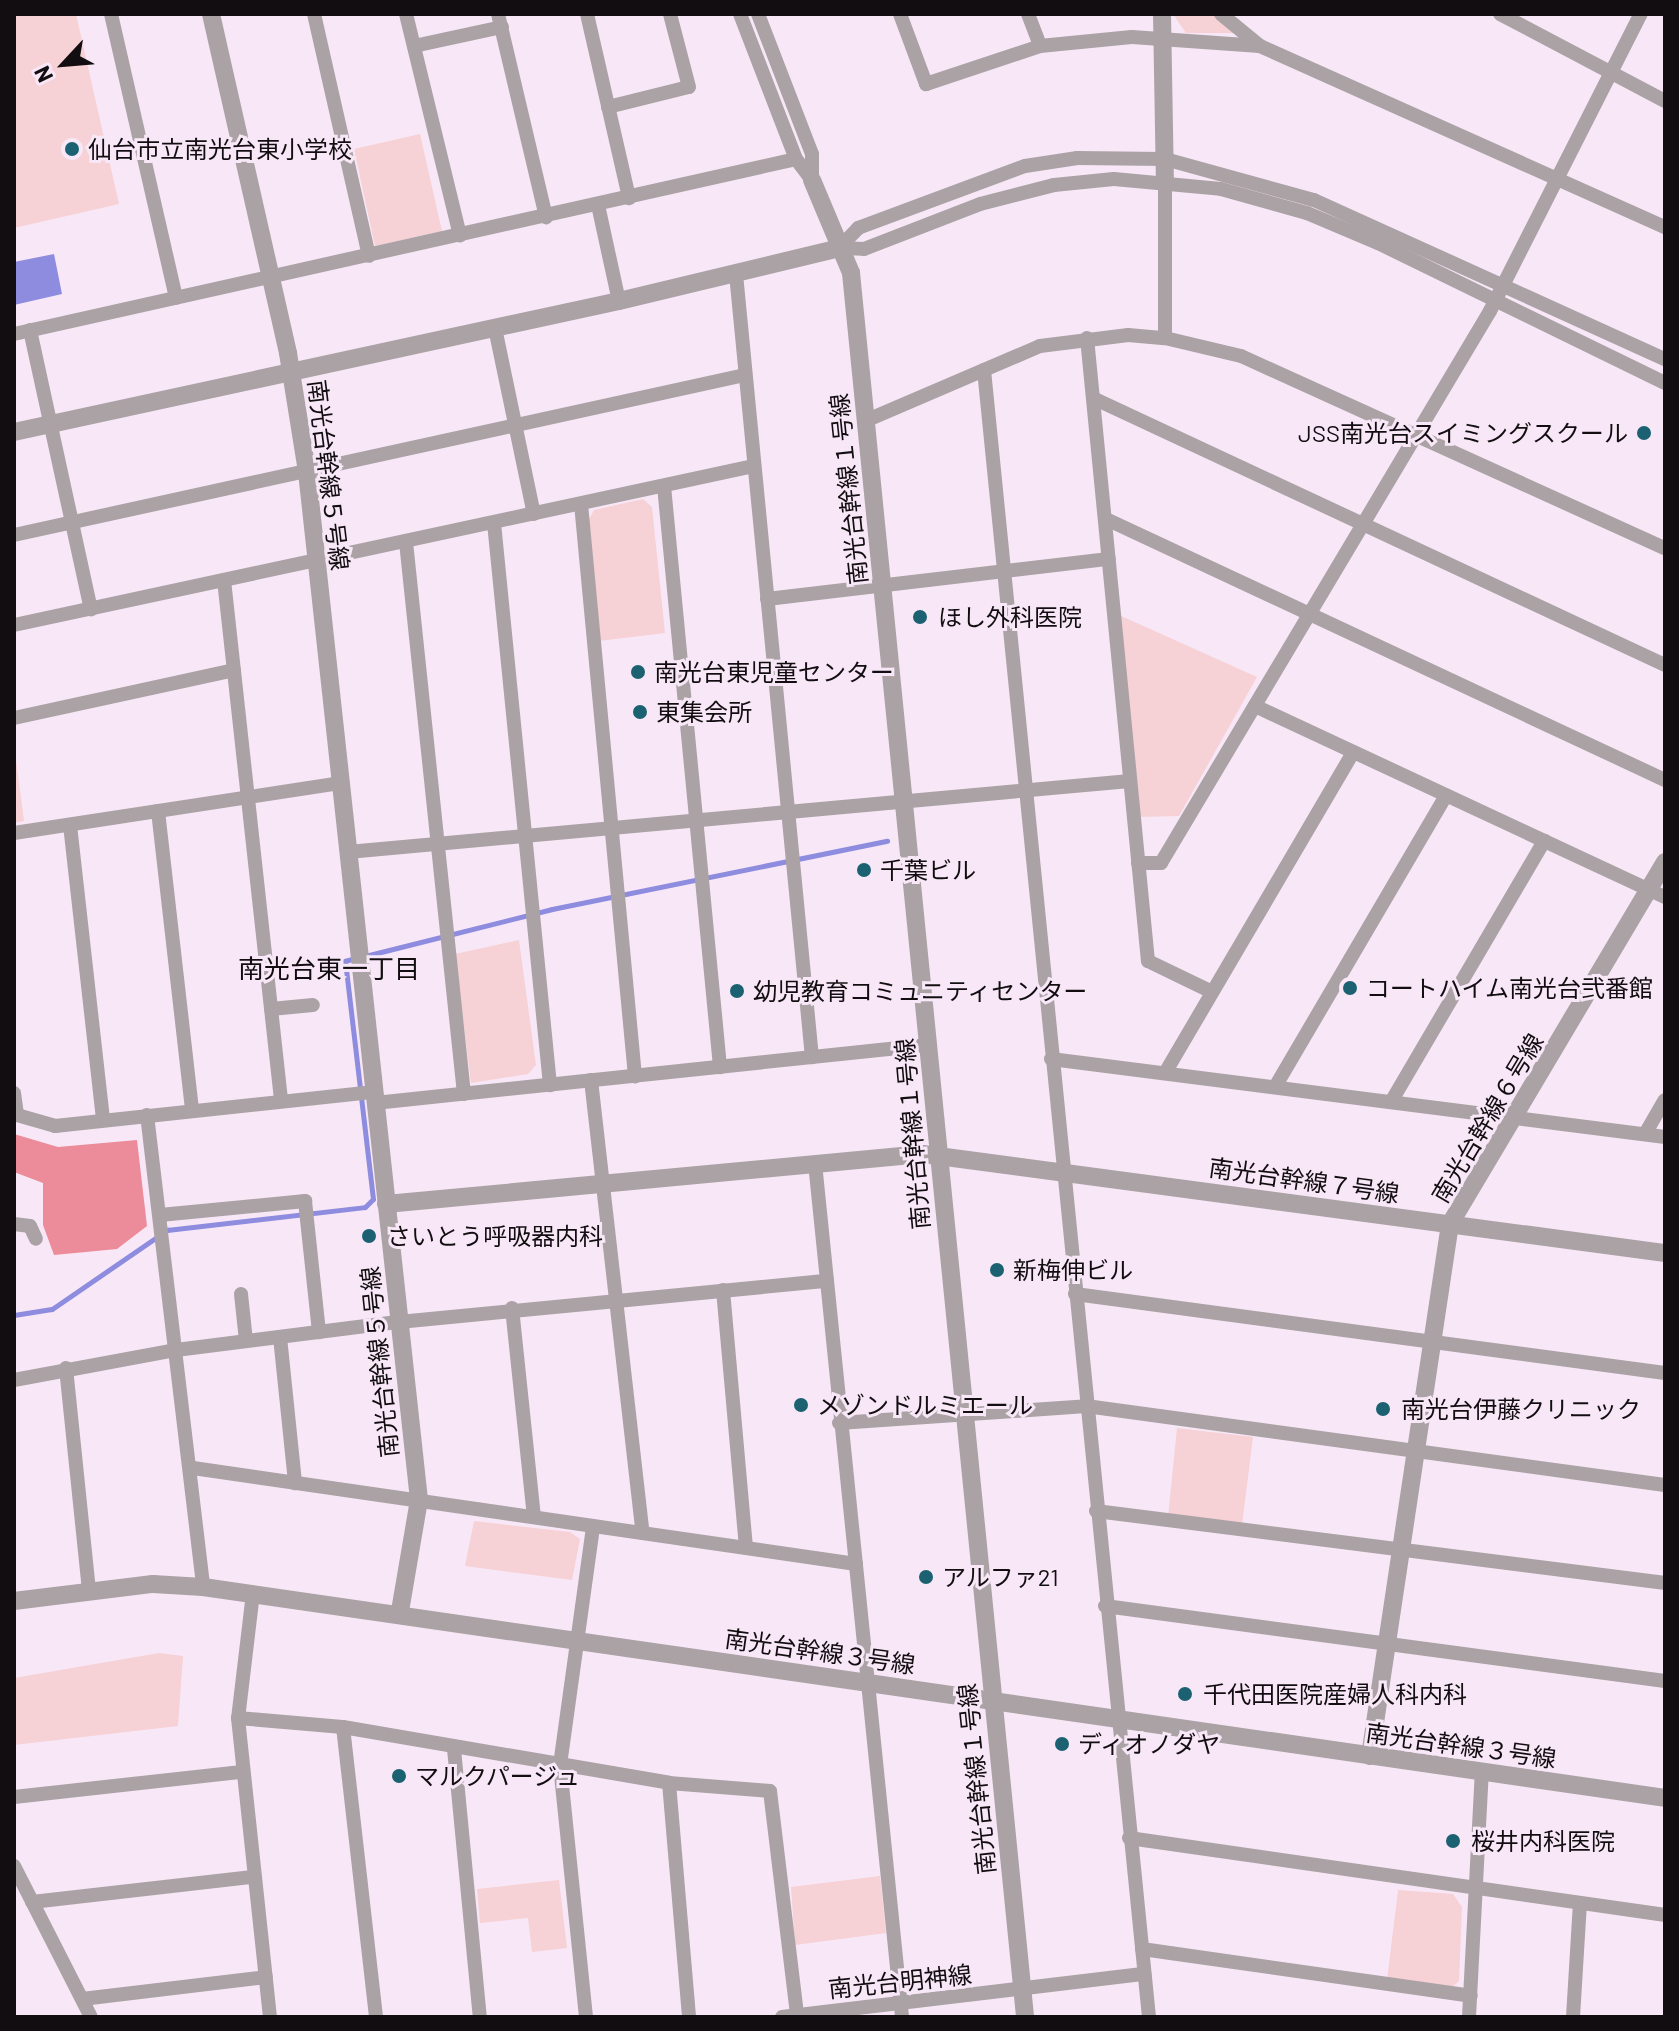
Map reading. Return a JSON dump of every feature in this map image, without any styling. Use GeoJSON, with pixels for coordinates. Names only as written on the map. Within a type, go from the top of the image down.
{"type":"FeatureCollection","features":[{"type":"Feature","properties":{"kind":"street"},"geometry":{"type":"LineString","coordinates":[[111,14],[176,298]]}},
{"type":"Feature","properties":{"kind":"street","name":"南光台幹線５号線"},"geometry":{"type":"LineString","coordinates":[[211,14],[291,372],[307,472],[360,956],[366,1095],[386,1204],[419,1500],[400,1611]]}},
{"type":"Feature","properties":{"kind":"street"},"geometry":{"type":"LineString","coordinates":[[314,14],[369,256]]}},
{"type":"Feature","properties":{"kind":"street"},"geometry":{"type":"LineString","coordinates":[[406,14],[460,236]]}},
{"type":"Feature","properties":{"kind":"street"},"geometry":{"type":"LineString","coordinates":[[587,14],[629,198]]}},
{"type":"Feature","properties":{"kind":"street"},"geometry":{"type":"LineString","coordinates":[[608,107],[689,87],[670,14]]}},
{"type":"Feature","properties":{"kind":"street"},"geometry":{"type":"LineString","coordinates":[[740,14],[796,159],[812,180]]}},
{"type":"Feature","properties":{"kind":"street"},"geometry":{"type":"LineString","coordinates":[[758,14],[812,154],[812,180]]}},
{"type":"Feature","properties":{"kind":"street"},"geometry":{"type":"LineString","coordinates":[[900,14],[926,84],[1040,46],[1132,37],[1260,46]]}},
{"type":"Feature","properties":{"kind":"street"},"geometry":{"type":"LineString","coordinates":[[1028,14],[1040,46]]}},
{"type":"Feature","properties":{"kind":"street"},"geometry":{"type":"LineString","coordinates":[[1162,14],[1165,41],[1165,338]]}},
{"type":"Feature","properties":{"kind":"street"},"geometry":{"type":"LineString","coordinates":[[1221,14],[1260,46],[1665,227]]}},
{"type":"Feature","properties":{"kind":"street"},"geometry":{"type":"LineString","coordinates":[[1500,14],[1665,101]]}},
{"type":"Feature","properties":{"kind":"street"},"geometry":{"type":"LineString","coordinates":[[1138,863],[1161,863],[1416,435],[1505,283],[1641,14]]}},
{"type":"Feature","properties":{"kind":"street"},"geometry":{"type":"LineString","coordinates":[[414,46],[500,20],[546,217]]}},
{"type":"Feature","properties":{"kind":"street"},"geometry":{"type":"LineString","coordinates":[[839,248],[858,228],[1025,166],[1077,158],[1165,159],[1314,200],[1505,283],[1665,359]]}},
{"type":"Feature","properties":{"kind":"street"},"geometry":{"type":"LineString","coordinates":[[14,334],[796,159]]}},
{"type":"Feature","properties":{"kind":"street","name":"南光台幹線１号線"},"geometry":{"type":"LineString","coordinates":[[812,180],[851,273],[1025,2017]]}},
{"type":"Feature","properties":{"kind":"street"},"geometry":{"type":"LineString","coordinates":[[14,432],[619,301],[839,248],[864,249],[980,204],[1054,185],[1165,182],[1221,189],[1307,213],[1665,383]]}},
{"type":"Feature","properties":{"kind":"street"},"geometry":{"type":"LineString","coordinates":[[598,205],[619,301]]}},
{"type":"Feature","properties":{"kind":"street"},"geometry":{"type":"LineString","coordinates":[[736,274],[812,1057]]}},
{"type":"Feature","properties":{"kind":"street"},"geometry":{"type":"LineString","coordinates":[[495,328],[534,514]]}},
{"type":"Feature","properties":{"kind":"street"},"geometry":{"type":"LineString","coordinates":[[30,330],[91,609]]}},
{"type":"Feature","properties":{"kind":"street"},"geometry":{"type":"LineString","coordinates":[[1087,338],[1148,961],[1212,992]]}},
{"type":"Feature","properties":{"kind":"street"},"geometry":{"type":"LineString","coordinates":[[865,421],[1040,346],[1087,338],[1165,338],[1241,356],[1665,548]]}},
{"type":"Feature","properties":{"kind":"street"},"geometry":{"type":"LineString","coordinates":[[984,370],[1105,1606],[1149,2017]]}},
{"type":"Feature","properties":{"kind":"street"},"geometry":{"type":"LineString","coordinates":[[14,535],[745,375]]}},
{"type":"Feature","properties":{"kind":"street"},"geometry":{"type":"LineString","coordinates":[[1095,399],[1665,665]]}},
{"type":"Feature","properties":{"kind":"street"},"geometry":{"type":"LineString","coordinates":[[14,625],[317,563],[754,466]]}},
{"type":"Feature","properties":{"kind":"street"},"geometry":{"type":"LineString","coordinates":[[664,486],[720,1067]]}},
{"type":"Feature","properties":{"kind":"street"},"geometry":{"type":"LineString","coordinates":[[581,504],[635,1076]]}},
{"type":"Feature","properties":{"kind":"street"},"geometry":{"type":"LineString","coordinates":[[1106,519],[1665,780]]}},
{"type":"Feature","properties":{"kind":"street"},"geometry":{"type":"LineString","coordinates":[[494,523],[550,1085]]}},
{"type":"Feature","properties":{"kind":"street"},"geometry":{"type":"LineString","coordinates":[[406,542],[464,1094]]}},
{"type":"Feature","properties":{"kind":"street"},"geometry":{"type":"LineString","coordinates":[[767,599],[1109,559]]}},
{"type":"Feature","properties":{"kind":"street"},"geometry":{"type":"LineString","coordinates":[[224,580],[281,1100]]}},
{"type":"Feature","properties":{"kind":"street"},"geometry":{"type":"LineString","coordinates":[[14,718],[234,670]]}},
{"type":"Feature","properties":{"kind":"street"},"geometry":{"type":"LineString","coordinates":[[1255,706],[1657,894]]}},
{"type":"Feature","properties":{"kind":"street"},"geometry":{"type":"LineString","coordinates":[[1165,1073],[1353,752]]}},
{"type":"Feature","properties":{"kind":"street"},"geometry":{"type":"LineString","coordinates":[[348,852],[1130,781]]}},
{"type":"Feature","properties":{"kind":"street"},"geometry":{"type":"LineString","coordinates":[[14,833],[341,783]]}},
{"type":"Feature","properties":{"kind":"street"},"geometry":{"type":"LineString","coordinates":[[1275,1087],[1446,795]]}},
{"type":"Feature","properties":{"kind":"street"},"geometry":{"type":"LineString","coordinates":[[158,811],[192,1110]]}},
{"type":"Feature","properties":{"kind":"street"},"geometry":{"type":"LineString","coordinates":[[70,825],[103,1120]]}},
{"type":"Feature","properties":{"kind":"street"},"geometry":{"type":"LineString","coordinates":[[1391,1102],[1544,841]]}},
{"type":"Feature","properties":{"kind":"street","name":"南光台幹線６号線"},"geometry":{"type":"LineString","coordinates":[[1370,1756],[1450,1224],[1657,894],[1665,862]]}},
{"type":"Feature","properties":{"kind":"street"},"geometry":{"type":"LineString","coordinates":[[271,1009],[313,1005]]}},
{"type":"Feature","properties":{"kind":"street"},"geometry":{"type":"LineString","coordinates":[[14,1093],[17,1115],[55,1126],[281,1100],[464,1094],[927,1045]]}},
{"type":"Feature","properties":{"kind":"street"},"geometry":{"type":"LineString","coordinates":[[1051,1059],[1665,1137]]}},
{"type":"Feature","properties":{"kind":"street"},"geometry":{"type":"LineString","coordinates":[[591,1080],[643,1533]]}},
{"type":"Feature","properties":{"kind":"street"},"geometry":{"type":"LineString","coordinates":[[1645,1134],[1665,1100]]}},
{"type":"Feature","properties":{"kind":"street"},"geometry":{"type":"LineString","coordinates":[[147,1115],[193,1468],[203,1587]]}},
{"type":"Feature","properties":{"kind":"street","name":"南光台幹線７号線"},"geometry":{"type":"LineString","coordinates":[[386,1204],[815,1163],[937,1156],[1665,1253]]}},
{"type":"Feature","properties":{"kind":"street"},"geometry":{"type":"LineString","coordinates":[[815,1163],[901,2010]]}},
{"type":"Feature","properties":{"kind":"street"},"geometry":{"type":"LineString","coordinates":[[161,1225],[305,1201],[319,1332]]}},
{"type":"Feature","properties":{"kind":"street"},"geometry":{"type":"LineString","coordinates":[[14,1224],[30,1226],[36,1239]]}},
{"type":"Feature","properties":{"kind":"street"},"geometry":{"type":"LineString","coordinates":[[14,1380],[176,1350],[512,1308],[827,1281]]}},
{"type":"Feature","properties":{"kind":"street"},"geometry":{"type":"LineString","coordinates":[[723,1290],[746,1548]]}},
{"type":"Feature","properties":{"kind":"street"},"geometry":{"type":"LineString","coordinates":[[241,1294],[246,1341]]}},
{"type":"Feature","properties":{"kind":"street"},"geometry":{"type":"LineString","coordinates":[[1075,1294],[1665,1373]]}},
{"type":"Feature","properties":{"kind":"street"},"geometry":{"type":"LineString","coordinates":[[512,1308],[534,1517]]}},
{"type":"Feature","properties":{"kind":"street"},"geometry":{"type":"LineString","coordinates":[[280,1337],[295,1483]]}},
{"type":"Feature","properties":{"kind":"street"},"geometry":{"type":"LineString","coordinates":[[66,1368],[89,1592]]}},
{"type":"Feature","properties":{"kind":"street"},"geometry":{"type":"LineString","coordinates":[[839,1423],[1086,1406],[1665,1485]]}},
{"type":"Feature","properties":{"kind":"street"},"geometry":{"type":"LineString","coordinates":[[193,1468],[856,1564]]}},
{"type":"Feature","properties":{"kind":"street"},"geometry":{"type":"LineString","coordinates":[[1096,1511],[1401,1547],[1665,1583]]}},
{"type":"Feature","properties":{"kind":"street"},"geometry":{"type":"LineString","coordinates":[[586,2017],[560,1765],[593,1526]]}},
{"type":"Feature","properties":{"kind":"street","name":"南光台幹線３号線"},"geometry":{"type":"LineString","coordinates":[[14,1601],[153,1584],[203,1587],[400,1611],[1118,1720],[1665,1798]]}},
{"type":"Feature","properties":{"kind":"street"},"geometry":{"type":"LineString","coordinates":[[253,1593],[238,1718],[270,2017]]}},
{"type":"Feature","properties":{"kind":"street"},"geometry":{"type":"LineString","coordinates":[[1105,1606],[1665,1681]]}},
{"type":"Feature","properties":{"kind":"street"},"geometry":{"type":"LineString","coordinates":[[238,1718],[343,1727],[454,1749],[669,1783],[770,1791],[790,2016]]}},
{"type":"Feature","properties":{"kind":"street"},"geometry":{"type":"LineString","coordinates":[[343,1727],[376,2017]]}},
{"type":"Feature","properties":{"kind":"street"},"geometry":{"type":"LineString","coordinates":[[454,1749],[480,2017]]}},
{"type":"Feature","properties":{"kind":"street"},"geometry":{"type":"LineString","coordinates":[[14,1797],[242,1772]]}},
{"type":"Feature","properties":{"kind":"street"},"geometry":{"type":"LineString","coordinates":[[1469,2017],[1482,1772]]}},
{"type":"Feature","properties":{"kind":"street"},"geometry":{"type":"LineString","coordinates":[[669,1783],[689,2017]]}},
{"type":"Feature","properties":{"kind":"street"},"geometry":{"type":"LineString","coordinates":[[1129,1838],[1665,1915]]}},
{"type":"Feature","properties":{"kind":"street"},"geometry":{"type":"LineString","coordinates":[[14,1866],[91,2017]]}},
{"type":"Feature","properties":{"kind":"street"},"geometry":{"type":"LineString","coordinates":[[32,1902],[253,1877]]}},
{"type":"Feature","properties":{"kind":"street"},"geometry":{"type":"LineString","coordinates":[[1573,2017],[1580,1903]]}},
{"type":"Feature","properties":{"kind":"street"},"geometry":{"type":"LineString","coordinates":[[1142,1949],[1471,1996]]}},
{"type":"Feature","properties":{"kind":"street","name":"南光台明神線"},"geometry":{"type":"LineString","coordinates":[[790,2016],[901,2010],[1144,1974]]}},
{"type":"Feature","properties":{"kind":"street"},"geometry":{"type":"LineString","coordinates":[[82,1999],[266,1977]]}},
{"type":"Feature","properties":{"kind":"shaded area"},"geometry":{"type":"Polygon","coordinates":[[[14,14],[76,14],[119,204],[14,228],[14,14]]]}},
{"type":"Feature","properties":{"kind":"shaded area"},"geometry":{"type":"Polygon","coordinates":[[[1173,14],[1218,14],[1239,33],[1186,33],[1173,14]]]}},
{"type":"Feature","properties":{"kind":"shaded area"},"geometry":{"type":"Polygon","coordinates":[[[420,134],[442,231],[375,246],[354,149],[420,134]]]}},
{"type":"Feature","properties":{"kind":"shaded area"},"geometry":{"type":"Polygon","coordinates":[[[54,254],[62,294],[14,305],[14,262],[54,254]]]}},
{"type":"Feature","properties":{"kind":"shaded area"},"geometry":{"type":"Polygon","coordinates":[[[643,499],[652,507],[665,633],[599,641],[587,523],[594,510],[643,499]]]}},
{"type":"Feature","properties":{"kind":"shaded area"},"geometry":{"type":"Polygon","coordinates":[[[1119,615],[1257,677],[1179,816],[1138,817],[1119,615]]]}},
{"type":"Feature","properties":{"kind":"shaded area"},"geometry":{"type":"Polygon","coordinates":[[[14,744],[24,821],[14,823],[14,744]]]}},
{"type":"Feature","properties":{"kind":"shaded area"},"geometry":{"type":"Polygon","coordinates":[[[519,940],[536,1065],[528,1074],[471,1083],[455,954],[519,940]]]}},
{"type":"Feature","properties":{"kind":"shaded area"},"geometry":{"type":"Polygon","coordinates":[[[14,1134],[58,1147],[137,1140],[147,1226],[117,1249],[54,1255],[43,1225],[43,1183],[14,1172],[14,1134]]]}},
{"type":"Feature","properties":{"kind":"shaded area"},"geometry":{"type":"Polygon","coordinates":[[[1177,1428],[1253,1437],[1242,1525],[1168,1517],[1177,1428]]]}},
{"type":"Feature","properties":{"kind":"shaded area"},"geometry":{"type":"Polygon","coordinates":[[[474,1521],[570,1532],[580,1539],[572,1580],[465,1566],[474,1521]]]}},
{"type":"Feature","properties":{"kind":"shaded area"},"geometry":{"type":"Polygon","coordinates":[[[159,1653],[183,1656],[178,1726],[14,1745],[14,1678],[159,1653]]]}},
{"type":"Feature","properties":{"kind":"shaded area"},"geometry":{"type":"Polygon","coordinates":[[[880,1876],[886,1933],[795,1945],[791,1887],[880,1876]]]}},
{"type":"Feature","properties":{"kind":"shaded area"},"geometry":{"type":"Polygon","coordinates":[[[559,1880],[567,1948],[532,1952],[528,1918],[480,1923],[477,1889],[559,1880]]]}},
{"type":"Feature","properties":{"kind":"shaded area"},"geometry":{"type":"Polygon","coordinates":[[[1398,1890],[1453,1894],[1462,1907],[1459,1981],[1450,1989],[1387,1980],[1398,1890]]]}},
{"type":"Feature","properties":{"kind":"waterway"},"geometry":{"type":"LineString","coordinates":[[365,956],[552,909],[887,841]]}},
{"type":"Feature","properties":{"kind":"waterway"},"geometry":{"type":"LineString","coordinates":[[14,1315],[52,1309],[167,1230],[365,1207],[373,1199],[345,961],[355,958]]}},
{"type":"Feature","properties":{"kind":"place","name":"仙台市立南光台東小学校"},"geometry":{"type":"Point","coordinates":[72,149]}},
{"type":"Feature","properties":{"kind":"place","name":"JSS南光台スイミングスクール"},"geometry":{"type":"Point","coordinates":[1644,433]}},
{"type":"Feature","properties":{"kind":"place","name":"ほし外科医院"},"geometry":{"type":"Point","coordinates":[920,617]}},
{"type":"Feature","properties":{"kind":"place","name":"南光台東児童センター"},"geometry":{"type":"Point","coordinates":[638,672]}},
{"type":"Feature","properties":{"kind":"place","name":"東集会所"},"geometry":{"type":"Point","coordinates":[640,712]}},
{"type":"Feature","properties":{"kind":"place","name":"千葉ビル"},"geometry":{"type":"Point","coordinates":[864,870]}},
{"type":"Feature","properties":{"kind":"place","name":"コートハイム南光台弐番館"},"geometry":{"type":"Point","coordinates":[1350,988]}},
{"type":"Feature","properties":{"kind":"place","name":"幼児教育コミュニティセンター"},"geometry":{"type":"Point","coordinates":[737,991]}},
{"type":"Feature","properties":{"kind":"place","name":"さいとう呼吸器内科"},"geometry":{"type":"Point","coordinates":[369,1236]}},
{"type":"Feature","properties":{"kind":"place","name":"新梅伸ビル"},"geometry":{"type":"Point","coordinates":[997,1270]}},
{"type":"Feature","properties":{"kind":"place","name":"メゾンドルミエール"},"geometry":{"type":"Point","coordinates":[801,1405]}},
{"type":"Feature","properties":{"kind":"place","name":"南光台伊藤クリニック"},"geometry":{"type":"Point","coordinates":[1383,1409]}},
{"type":"Feature","properties":{"kind":"place","name":"アルファ21"},"geometry":{"type":"Point","coordinates":[926,1577]}},
{"type":"Feature","properties":{"kind":"place","name":"千代田医院産婦人科内科"},"geometry":{"type":"Point","coordinates":[1185,1694]}},
{"type":"Feature","properties":{"kind":"place","name":"ディオノダヤ"},"geometry":{"type":"Point","coordinates":[1062,1744]}},
{"type":"Feature","properties":{"kind":"place","name":"マルクパージュ"},"geometry":{"type":"Point","coordinates":[399,1776]}},
{"type":"Feature","properties":{"kind":"place","name":"桜井内科医院"},"geometry":{"type":"Point","coordinates":[1453,1841]}},
{"type":"Feature","properties":{"kind":"district","name":"南光台東一丁目"},"geometry":{"type":"Point","coordinates":[329,968]}}]}
